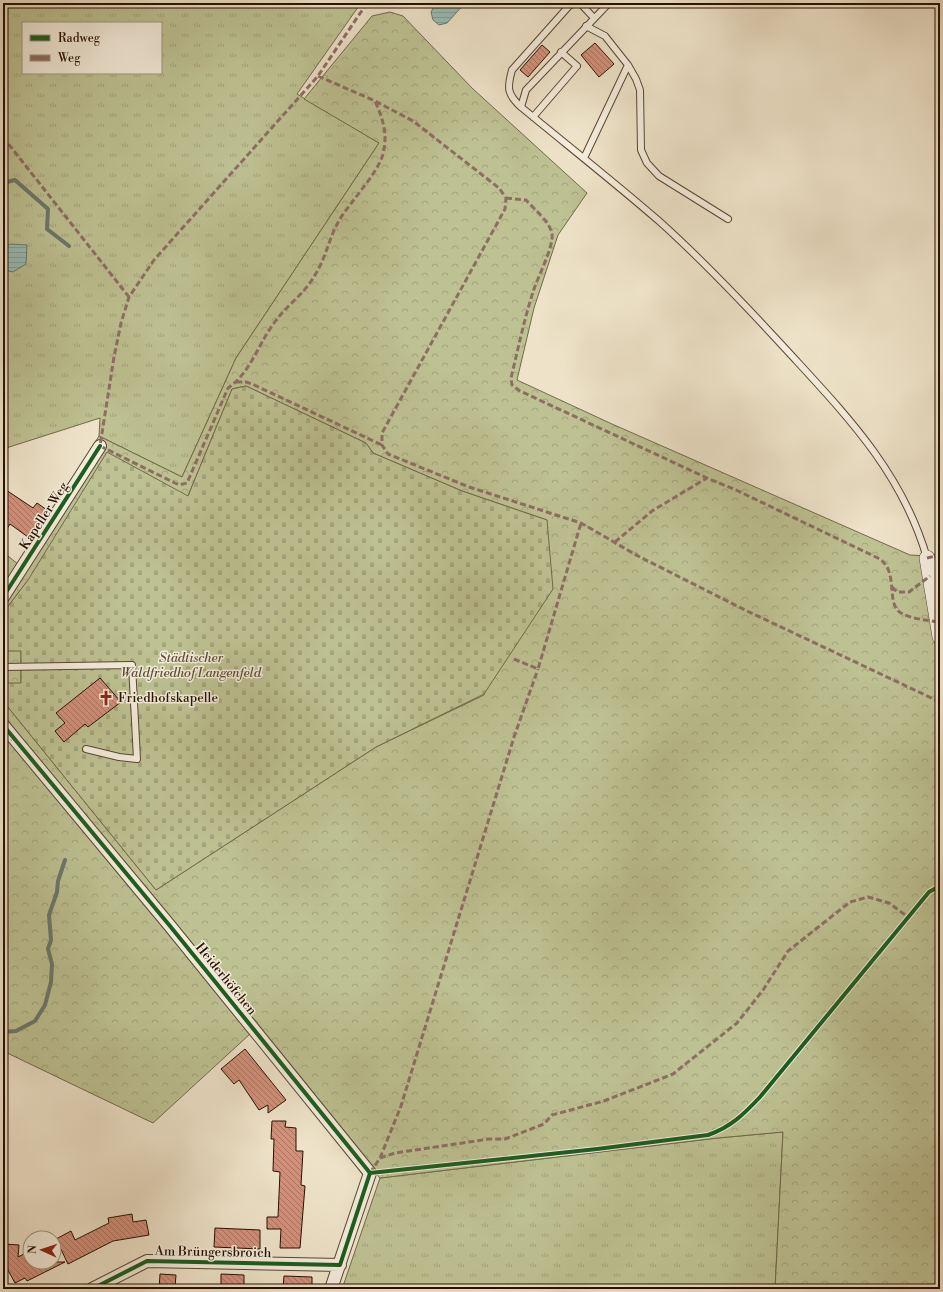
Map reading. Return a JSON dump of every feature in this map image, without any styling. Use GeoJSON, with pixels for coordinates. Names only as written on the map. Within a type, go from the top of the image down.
{"type":"FeatureCollection","features":[{"type":"Feature","properties":{"kind":"street","name":"Kapeller Weg"},"geometry":{"type":"LineString","coordinates":[[3,596],[100,446]]}},
{"type":"Feature","properties":{"kind":"street"},"geometry":{"type":"LineString","coordinates":[[927,558],[940,637]]}},
{"type":"Feature","properties":{"kind":"street","name":"Heiderhöfchen"},"geometry":{"type":"LineString","coordinates":[[3,725],[170,926],[370,1173],[331,1289]]}},
{"type":"Feature","properties":{"kind":"street","name":"Am Brüngersbroich"},"geometry":{"type":"LineString","coordinates":[[92,1289],[147,1261],[340,1265]]}},
{"type":"Feature","properties":{"kind":"lane"},"geometry":{"type":"LineString","coordinates":[[575,3],[569,6],[512,70],[508,82],[512,99],[660,222],[736,295],[825,392],[864,438],[899,488],[918,526],[927,558]]}},
{"type":"Feature","properties":{"kind":"lane"},"geometry":{"type":"LineString","coordinates":[[580,3],[594,18]]}},
{"type":"Feature","properties":{"kind":"lane"},"geometry":{"type":"LineString","coordinates":[[521,107],[526,90],[609,3]]}},
{"type":"Feature","properties":{"kind":"lane"},"geometry":{"type":"LineString","coordinates":[[586,26],[605,36],[628,65],[640,90],[641,150],[647,163],[659,176],[728,220]]}},
{"type":"Feature","properties":{"kind":"lane"},"geometry":{"type":"LineString","coordinates":[[533,117],[577,66],[561,52]]}},
{"type":"Feature","properties":{"kind":"lane"},"geometry":{"type":"LineString","coordinates":[[584,158],[628,65]]}},
{"type":"Feature","properties":{"kind":"lane"},"geometry":{"type":"LineString","coordinates":[[3,667],[132,665],[137,759],[86,749]]}},
{"type":"Feature","properties":{"kind":"green space"},"geometry":{"type":"Polygon","coordinates":[[[3,3],[361,3],[297,94],[379,143],[236,358],[182,477],[99,436],[100,418],[3,449],[3,3]]]}},
{"type":"Feature","properties":{"kind":"green space"},"geometry":{"type":"Polygon","coordinates":[[[390,12],[403,16],[472,88],[587,193],[558,235],[534,308],[517,380],[612,424],[910,555],[927,556],[940,553],[940,1289],[775,1289],[783,1132],[718,1138],[380,1178],[250,1034],[153,1123],[3,1051],[3,701],[156,890],[376,747],[484,695],[547,520],[462,491],[373,453],[366,443],[246,386],[232,389],[188,496],[28,580],[3,613],[3,552],[19,565],[99,436],[182,477],[236,358],[379,143],[304,99],[372,16],[390,12]]]}},
{"type":"Feature","properties":{"kind":"green space","name":"Städtischer Waldfriedhof Langenfeld"},"geometry":{"type":"Polygon","coordinates":[[[246,386],[366,443],[373,453],[462,491],[547,520],[553,589],[484,694],[376,747],[156,890],[3,701],[3,683],[21,683],[21,651],[3,651],[3,613],[28,580],[107,452],[188,496],[232,389],[246,386]]]}},
{"type":"Feature","properties":{"kind":"green space"},"geometry":{"type":"Polygon","coordinates":[[[21,650],[21,684],[3,683],[3,651],[21,650]]]}},
{"type":"Feature","properties":{"kind":"green space"},"geometry":{"type":"Polygon","coordinates":[[[783,1132],[775,1289],[342,1289],[380,1178],[718,1138],[783,1132]]]}},
{"type":"Feature","properties":{"kind":"water"},"geometry":{"type":"Polygon","coordinates":[[[436,3],[465,3],[447,23],[439,25],[433,20],[431,12],[436,3]]]}},
{"type":"Feature","properties":{"kind":"water"},"geometry":{"type":"Polygon","coordinates":[[[10,244],[27,245],[26,264],[13,272],[5,270],[3,267],[4,247],[10,244]]]}},
{"type":"Feature","properties":{"kind":"building"},"geometry":{"type":"Polygon","coordinates":[[[595,43],[614,64],[599,77],[581,55],[595,43]]]}},
{"type":"Feature","properties":{"kind":"building"},"geometry":{"type":"Polygon","coordinates":[[[542,45],[550,52],[528,77],[520,70],[542,45]]]}},
{"type":"Feature","properties":{"kind":"building"},"geometry":{"type":"Polygon","coordinates":[[[3,488],[33,508],[37,503],[47,510],[28,537],[10,524],[3,535],[3,488]]]}},
{"type":"Feature","properties":{"kind":"building"},"geometry":{"type":"Polygon","coordinates":[[[100,678],[121,702],[88,727],[85,724],[64,742],[55,731],[65,723],[56,713],[100,678]]]}},
{"type":"Feature","properties":{"kind":"building"},"geometry":{"type":"Polygon","coordinates":[[[245,1049],[286,1100],[268,1113],[268,1105],[259,1110],[239,1080],[234,1084],[221,1069],[245,1049]]]}},
{"type":"Feature","properties":{"kind":"building"},"geometry":{"type":"Polygon","coordinates":[[[272,1121],[286,1121],[285,1127],[296,1128],[296,1151],[303,1151],[301,1185],[305,1186],[300,1248],[280,1248],[281,1229],[267,1229],[267,1217],[278,1217],[280,1172],[273,1171],[274,1139],[271,1139],[272,1121]]]}},
{"type":"Feature","properties":{"kind":"building"},"geometry":{"type":"Polygon","coordinates":[[[132,1214],[133,1222],[146,1220],[149,1235],[113,1241],[68,1264],[62,1252],[62,1236],[71,1231],[75,1240],[109,1223],[108,1218],[132,1214]]]}},
{"type":"Feature","properties":{"kind":"building"},"geometry":{"type":"Polygon","coordinates":[[[215,1228],[260,1230],[260,1249],[214,1247],[215,1228]]]}},
{"type":"Feature","properties":{"kind":"building"},"geometry":{"type":"Polygon","coordinates":[[[4,1244],[19,1245],[18,1257],[22,1255],[22,1270],[49,1270],[27,1281],[25,1278],[15,1283],[3,1261],[4,1244]]]}},
{"type":"Feature","properties":{"kind":"building"},"geometry":{"type":"Polygon","coordinates":[[[160,1274],[176,1275],[175,1287],[172,1287],[172,1289],[159,1289],[160,1274]]]}},
{"type":"Feature","properties":{"kind":"building"},"geometry":{"type":"Polygon","coordinates":[[[221,1274],[244,1275],[244,1289],[221,1289],[221,1274]]]}},
{"type":"Feature","properties":{"kind":"building"},"geometry":{"type":"Polygon","coordinates":[[[284,1276],[312,1277],[312,1289],[283,1289],[284,1276]]]}},
{"type":"Feature","properties":{"kind":"waterway"},"geometry":{"type":"LineString","coordinates":[[3,183],[15,180],[48,209],[47,229],[69,246]]}},
{"type":"Feature","properties":{"kind":"waterway"},"geometry":{"type":"LineString","coordinates":[[3,1032],[16,1031],[35,1021],[45,1005],[51,982],[52,964],[48,949],[51,940],[49,915],[57,892],[58,881],[65,860]]}},
{"type":"Feature","properties":{"kind":"marked path"},"geometry":{"type":"LineString","coordinates":[[367,3],[318,76],[154,260],[129,297],[121,323],[114,357],[100,446],[179,485],[187,483],[228,388],[236,382],[248,367],[277,319],[310,282],[322,262],[340,219],[376,170],[380,162],[383,154],[385,133],[375,101]]}},
{"type":"Feature","properties":{"kind":"marked path"},"geometry":{"type":"LineString","coordinates":[[318,76],[375,101],[413,121],[499,188],[506,198],[505,209],[382,433],[382,445],[388,454],[469,487],[581,523],[638,556],[745,610],[940,702]]}},
{"type":"Feature","properties":{"kind":"marked path"},"geometry":{"type":"LineString","coordinates":[[3,137],[129,297]]}},
{"type":"Feature","properties":{"kind":"marked path"},"geometry":{"type":"LineString","coordinates":[[506,198],[526,200],[545,220],[551,229],[552,234],[548,254],[535,286],[527,313],[511,378],[512,385],[520,391],[736,490],[880,559],[886,565],[889,573],[894,604],[897,610],[911,617],[937,622]]}},
{"type":"Feature","properties":{"kind":"marked path"},"geometry":{"type":"LineString","coordinates":[[236,382],[246,382],[252,384],[382,445]]}},
{"type":"Feature","properties":{"kind":"marked path"},"geometry":{"type":"LineString","coordinates":[[615,542],[652,511],[707,478]]}},
{"type":"Feature","properties":{"kind":"marked path"},"geometry":{"type":"LineString","coordinates":[[514,659],[538,669],[581,523]]}},
{"type":"Feature","properties":{"kind":"marked path"},"geometry":{"type":"LineString","coordinates":[[927,558],[940,555]]}},
{"type":"Feature","properties":{"kind":"marked path"},"geometry":{"type":"LineString","coordinates":[[892,587],[897,592],[909,592],[930,576]]}},
{"type":"Feature","properties":{"kind":"marked path"},"geometry":{"type":"LineString","coordinates":[[370,1173],[380,1158],[401,1106],[514,737],[538,669]]}},
{"type":"Feature","properties":{"kind":"marked path"},"geometry":{"type":"LineString","coordinates":[[3,744],[15,738]]}},
{"type":"Feature","properties":{"kind":"marked path"},"geometry":{"type":"LineString","coordinates":[[380,1158],[395,1153],[489,1139],[505,1139],[544,1124],[552,1115],[604,1101],[673,1074],[737,1023],[763,990],[788,951],[850,902],[868,897],[889,903],[908,917]]}},
{"type":"Feature","properties":{"kind":"cycle path"},"geometry":{"type":"LineString","coordinates":[[3,597],[100,446]]}},
{"type":"Feature","properties":{"kind":"cycle path"},"geometry":{"type":"LineString","coordinates":[[3,725],[170,926],[370,1173]]}},
{"type":"Feature","properties":{"kind":"cycle path"},"geometry":{"type":"LineString","coordinates":[[370,1173],[597,1149],[708,1135],[724,1128],[743,1114],[760,1097],[929,892],[940,886]]}},
{"type":"Feature","properties":{"kind":"cycle path"},"geometry":{"type":"LineString","coordinates":[[92,1289],[147,1261],[340,1265],[370,1173]]}},
{"type":"Feature","properties":{"kind":"place","name":"Friedhofskapelle"},"geometry":{"type":"Point","coordinates":[106,698]}}]}
